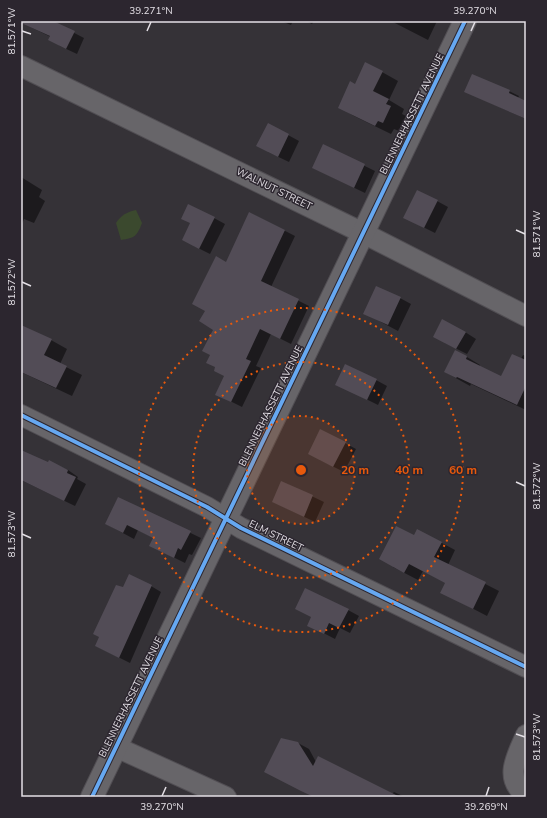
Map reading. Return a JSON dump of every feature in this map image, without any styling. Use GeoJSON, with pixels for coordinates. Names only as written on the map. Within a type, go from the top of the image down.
{"type":"FeatureCollection","features":[{"type":"Feature","properties":{"kind":"street","name":"BLENNERHASSETT AVENUE"},"geometry":{"type":"LineString","coordinates":[[92,797],[465,21]]}},
{"type":"Feature","properties":{"kind":"street","name":"WALNUT STREET"},"geometry":{"type":"LineString","coordinates":[[21,66],[363,233],[526,316]]}},
{"type":"Feature","properties":{"kind":"street","name":"ELM STREET"},"geometry":{"type":"LineString","coordinates":[[21,415],[207,507],[241,528],[526,667]]}},
{"type":"Feature","properties":{"kind":"street"},"geometry":{"type":"LineString","coordinates":[[526,735],[513,764],[512,772],[518,789],[526,795]]}},
{"type":"Feature","properties":{"kind":"street"},"geometry":{"type":"LineString","coordinates":[[116,747],[226,797]]}},
{"type":"Feature","properties":{"kind":"green space"},"geometry":{"type":"Polygon","coordinates":[[[136,210],[142,223],[139,231],[135,236],[121,240],[116,223],[124,214],[136,210]]]}},
{"type":"Feature","properties":{"kind":"building"},"geometry":{"type":"Polygon","coordinates":[[[21,21],[53,21],[75,31],[66,49],[48,40],[50,36],[21,23],[21,21]]]}},
{"type":"Feature","properties":{"kind":"building"},"geometry":{"type":"Polygon","coordinates":[[[365,62],[383,71],[373,91],[389,99],[386,104],[391,106],[383,123],[378,121],[375,126],[338,108],[350,81],[355,84],[365,62]]]}},
{"type":"Feature","properties":{"kind":"building"},"geometry":{"type":"Polygon","coordinates":[[[472,74],[510,90],[509,93],[526,101],[526,119],[464,92],[472,74]]]}},
{"type":"Feature","properties":{"kind":"building"},"geometry":{"type":"Polygon","coordinates":[[[268,123],[289,134],[278,157],[256,146],[268,123]]]}},
{"type":"Feature","properties":{"kind":"building"},"geometry":{"type":"Polygon","coordinates":[[[323,144],[365,164],[354,188],[312,168],[323,144]]]}},
{"type":"Feature","properties":{"kind":"building"},"geometry":{"type":"Polygon","coordinates":[[[417,190],[438,200],[424,228],[403,218],[417,190]]]}},
{"type":"Feature","properties":{"kind":"building"},"geometry":{"type":"Polygon","coordinates":[[[188,204],[215,217],[199,249],[182,240],[190,223],[181,219],[188,204]]]}},
{"type":"Feature","properties":{"kind":"building"},"geometry":{"type":"Polygon","coordinates":[[[249,212],[285,230],[261,281],[299,299],[280,339],[260,329],[246,359],[251,361],[231,402],[215,395],[224,376],[214,371],[215,367],[206,363],[210,355],[202,351],[213,330],[199,321],[205,311],[192,304],[216,256],[226,262],[249,212]]]}},
{"type":"Feature","properties":{"kind":"building"},"geometry":{"type":"Polygon","coordinates":[[[376,286],[401,297],[388,325],[363,314],[376,286]]]}},
{"type":"Feature","properties":{"kind":"building"},"geometry":{"type":"Polygon","coordinates":[[[442,319],[466,332],[456,349],[433,337],[442,319]]]}},
{"type":"Feature","properties":{"kind":"building"},"geometry":{"type":"Polygon","coordinates":[[[21,325],[52,339],[44,355],[67,366],[56,388],[21,372],[21,325]]]}},
{"type":"Feature","properties":{"kind":"building"},"geometry":{"type":"Polygon","coordinates":[[[455,350],[467,356],[466,359],[501,376],[512,354],[526,360],[526,386],[517,405],[444,372],[455,350]]]}},
{"type":"Feature","properties":{"kind":"building"},"geometry":{"type":"Polygon","coordinates":[[[345,364],[377,379],[367,400],[335,385],[345,364]]]}},
{"type":"Feature","properties":{"kind":"building"},"geometry":{"type":"Polygon","coordinates":[[[320,429],[346,442],[333,467],[308,454],[320,429]]]}},
{"type":"Feature","properties":{"kind":"building"},"geometry":{"type":"Polygon","coordinates":[[[21,450],[48,462],[49,460],[68,470],[67,473],[76,477],[64,501],[21,480],[21,450]]]}},
{"type":"Feature","properties":{"kind":"building"},"geometry":{"type":"Polygon","coordinates":[[[281,481],[313,495],[304,517],[272,502],[281,481]]]}},
{"type":"Feature","properties":{"kind":"building"},"geometry":{"type":"Polygon","coordinates":[[[118,497],[191,531],[181,550],[178,548],[174,558],[149,546],[153,538],[127,525],[123,533],[105,524],[118,497]]]}},
{"type":"Feature","properties":{"kind":"building"},"geometry":{"type":"Polygon","coordinates":[[[396,526],[414,535],[417,529],[442,542],[434,557],[486,582],[473,609],[440,593],[445,583],[409,564],[404,573],[379,559],[396,526]]]}},
{"type":"Feature","properties":{"kind":"building"},"geometry":{"type":"Polygon","coordinates":[[[129,574],[152,585],[119,658],[95,646],[99,637],[93,634],[116,585],[123,587],[129,574]]]}},
{"type":"Feature","properties":{"kind":"building"},"geometry":{"type":"Polygon","coordinates":[[[305,588],[349,609],[339,628],[329,623],[324,634],[307,626],[311,617],[295,609],[305,588]]]}},
{"type":"Feature","properties":{"kind":"building"},"geometry":{"type":"Polygon","coordinates":[[[281,738],[298,742],[313,766],[318,756],[400,797],[314,797],[301,791],[264,772],[281,738]]]}},
{"type":"Feature","properties":{"kind":"cycle path"},"geometry":{"type":"LineString","coordinates":[[92,797],[465,21]]}},
{"type":"Feature","properties":{"kind":"cycle path"},"geometry":{"type":"LineString","coordinates":[[21,415],[207,507],[241,528],[526,667]]}}]}
